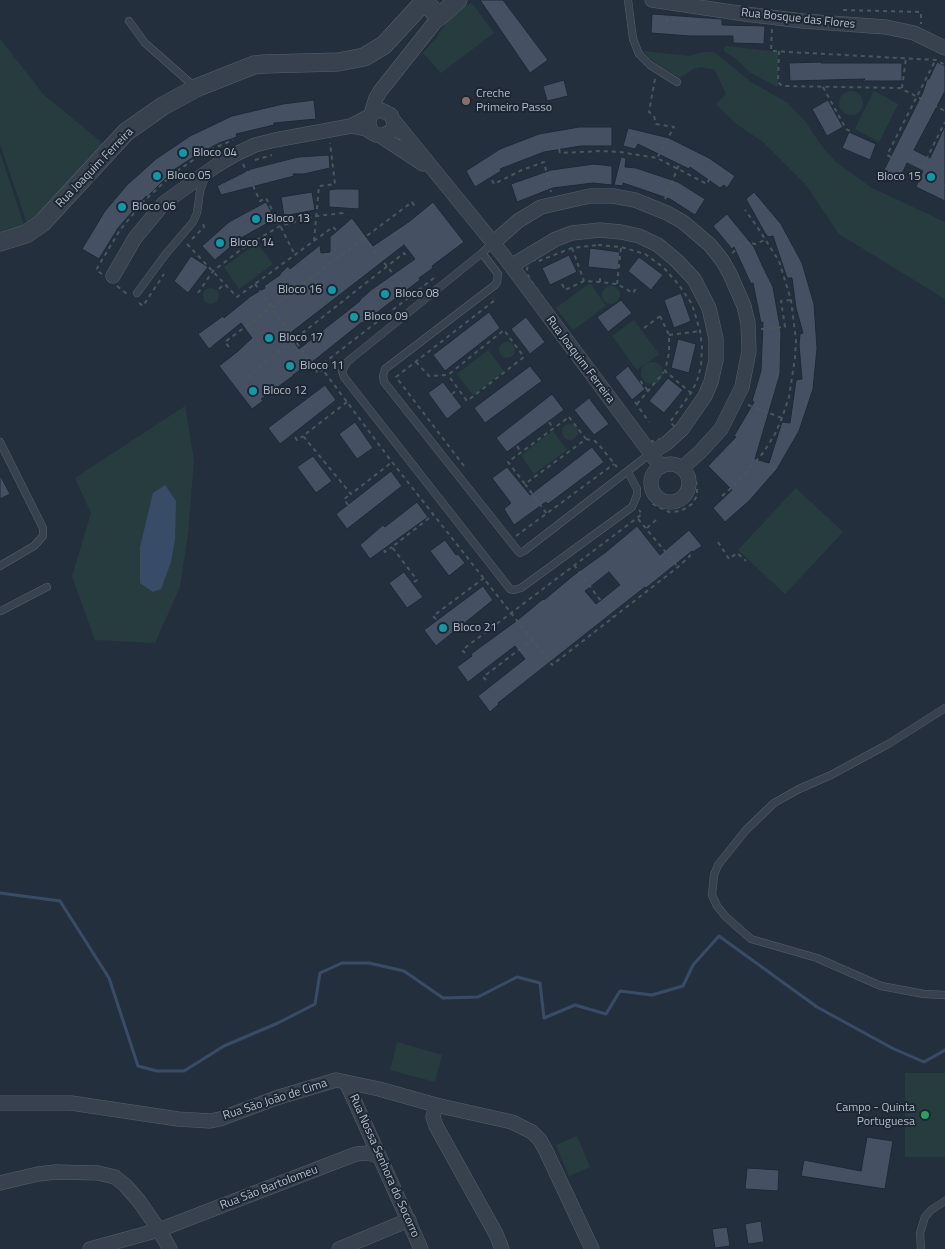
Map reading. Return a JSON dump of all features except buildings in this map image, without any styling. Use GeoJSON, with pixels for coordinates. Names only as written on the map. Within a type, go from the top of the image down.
{"type":"FeatureCollection","features":[{"type":"Feature","properties":{"kind":"street"},"geometry":{"type":"LineString","coordinates":[[390,116],[391,131],[384,135],[375,133],[368,122],[376,98],[381,90],[439,16],[458,0]]}},
{"type":"Feature","properties":{"kind":"street","name":"Rua Bosque das Flores"},"geometry":{"type":"LineString","coordinates":[[652,0],[803,21],[886,27],[914,33],[945,48]]}},
{"type":"Feature","properties":{"kind":"street","name":"Rua Joaquim Ferreira"},"geometry":{"type":"LineString","coordinates":[[0,242],[26,234],[42,223],[126,132],[163,106],[196,88],[254,65],[338,62],[364,57],[384,45],[419,7],[428,5],[439,16]]}},
{"type":"Feature","properties":{"kind":"street","name":"Rua Joaquim Ferreira"},"geometry":{"type":"LineString","coordinates":[[381,90],[382,100],[390,116],[432,170],[493,242],[651,454],[655,470]]}},
{"type":"Feature","properties":{"kind":"street","name":"Rua Joaquim Ferreira"},"geometry":{"type":"LineString","coordinates":[[113,276],[135,238],[164,203],[209,170],[234,155],[275,140],[351,126],[378,110],[390,116]]}},
{"type":"Feature","properties":{"kind":"street","name":"Rua Joaquim Ferreira"},"geometry":{"type":"LineString","coordinates":[[351,126],[375,133],[432,170]]}},
{"type":"Feature","properties":{"kind":"street"},"geometry":{"type":"LineString","coordinates":[[493,242],[518,221],[541,207],[583,197],[613,196],[635,200],[667,213],[683,222],[710,245],[730,274],[744,306],[748,323],[749,351],[742,387],[721,429],[682,468]]}},
{"type":"Feature","properties":{"kind":"street"},"geometry":{"type":"LineString","coordinates":[[510,266],[556,239],[572,233],[600,230],[639,236],[658,245],[694,279],[709,308],[716,339],[716,360],[711,382],[705,396],[682,428],[667,443],[651,454]]}},
{"type":"Feature","properties":{"kind":"street"},"geometry":{"type":"LineString","coordinates":[[669,465],[682,468],[688,478],[688,490],[681,499],[670,502],[658,498],[652,488],[655,470],[669,465]]}},
{"type":"Feature","properties":{"kind":"street","name":"Rua São João de Cima"},"geometry":{"type":"LineString","coordinates":[[0,1104],[71,1102],[186,1120],[210,1121],[336,1080],[379,1089],[436,1105],[512,1122],[532,1132],[540,1140],[546,1151],[592,1249]]}},
{"type":"Feature","properties":{"kind":"street","name":"Rua Nossa Senhora do Socorro"},"geometry":{"type":"LineString","coordinates":[[346,1082],[421,1249]]}},
{"type":"Feature","properties":{"kind":"street"},"geometry":{"type":"LineString","coordinates":[[436,1105],[433,1116],[436,1126],[496,1234],[502,1249]]}},
{"type":"Feature","properties":{"kind":"street","name":"Rua São Bartolomeu"},"geometry":{"type":"LineString","coordinates":[[90,1249],[159,1230],[356,1154],[368,1153],[380,1157]]}},
{"type":"Feature","properties":{"kind":"street"},"geometry":{"type":"LineString","coordinates":[[0,1183],[38,1174],[56,1172],[98,1173],[115,1177],[125,1185],[159,1230],[170,1249]]}},
{"type":"Feature","properties":{"kind":"street"},"geometry":{"type":"LineString","coordinates":[[339,1249],[409,1220]]}},
{"type":"Feature","properties":{"kind":"lane"},"geometry":{"type":"LineString","coordinates":[[628,0],[635,48],[650,66],[677,82]]}},
{"type":"Feature","properties":{"kind":"lane"},"geometry":{"type":"LineString","coordinates":[[129,21],[145,43],[196,88]]}},
{"type":"Feature","properties":{"kind":"lane"},"geometry":{"type":"LineString","coordinates":[[137,293],[165,255],[193,222],[200,191],[209,170]]}},
{"type":"Feature","properties":{"kind":"lane"},"geometry":{"type":"LineString","coordinates":[[493,242],[482,253],[346,362],[342,371],[344,377],[510,589],[521,588],[632,507],[638,495],[628,472]]}},
{"type":"Feature","properties":{"kind":"lane"},"geometry":{"type":"LineString","coordinates":[[482,253],[498,274],[497,282],[386,369],[383,376],[384,382],[519,552],[524,551],[651,454]]}},
{"type":"Feature","properties":{"kind":"lane"},"geometry":{"type":"LineString","coordinates":[[0,442],[43,528],[43,536],[34,546],[0,566]]}},
{"type":"Feature","properties":{"kind":"lane"},"geometry":{"type":"LineString","coordinates":[[0,610],[47,587]]}},
{"type":"Feature","properties":{"kind":"lane"},"geometry":{"type":"LineString","coordinates":[[945,708],[890,743],[774,803],[746,830],[718,865],[714,875],[712,895],[717,906],[726,917],[751,939],[817,958],[881,986],[924,994],[945,995]]}},
{"type":"Feature","properties":{"kind":"lane"},"geometry":{"type":"LineString","coordinates":[[921,1249],[920,1233],[922,1223],[931,1210],[945,1201]]}},
{"type":"Feature","properties":{"kind":"path"},"geometry":{"type":"LineString","coordinates":[[772,25],[771,51],[936,60],[945,65]]}},
{"type":"Feature","properties":{"kind":"path"},"geometry":{"type":"LineString","coordinates":[[779,51],[779,84],[782,86],[843,86],[902,89],[945,111]]}},
{"type":"Feature","properties":{"kind":"path"},"geometry":{"type":"LineString","coordinates":[[902,89],[906,58]]}},
{"type":"Feature","properties":{"kind":"path"},"geometry":{"type":"LineString","coordinates":[[890,157],[887,155],[936,60]]}},
{"type":"Feature","properties":{"kind":"path"},"geometry":{"type":"LineString","coordinates":[[928,75],[932,77]]}},
{"type":"Feature","properties":{"kind":"path"},"geometry":{"type":"LineString","coordinates":[[656,77],[649,112],[654,116],[656,124],[674,127],[657,158]]}},
{"type":"Feature","properties":{"kind":"path"},"geometry":{"type":"LineString","coordinates":[[883,83],[884,88]]}},
{"type":"Feature","properties":{"kind":"path"},"geometry":{"type":"LineString","coordinates":[[823,87],[846,129],[850,131]]}},
{"type":"Feature","properties":{"kind":"path"},"geometry":{"type":"LineString","coordinates":[[907,115],[911,118]]}},
{"type":"Feature","properties":{"kind":"path"},"geometry":{"type":"LineString","coordinates":[[922,173],[920,172],[945,122]]}},
{"type":"Feature","properties":{"kind":"path"},"geometry":{"type":"LineString","coordinates":[[314,241],[319,186],[334,184],[329,137]]}},
{"type":"Feature","properties":{"kind":"path"},"geometry":{"type":"LineString","coordinates":[[601,145],[601,151]]}},
{"type":"Feature","properties":{"kind":"path"},"geometry":{"type":"LineString","coordinates":[[559,149],[560,153],[601,151],[657,158],[707,184],[710,178]]}},
{"type":"Feature","properties":{"kind":"path"},"geometry":{"type":"LineString","coordinates":[[271,155],[272,159]]}},
{"type":"Feature","properties":{"kind":"path"},"geometry":{"type":"LineString","coordinates":[[492,180],[494,184],[522,170],[544,162],[552,198]]}},
{"type":"Feature","properties":{"kind":"path"},"geometry":{"type":"LineString","coordinates":[[663,203],[680,162]]}},
{"type":"Feature","properties":{"kind":"path"},"geometry":{"type":"LineString","coordinates":[[243,163],[260,200],[266,198],[295,255]]}},
{"type":"Feature","properties":{"kind":"path"},"geometry":{"type":"LineString","coordinates":[[229,347],[225,342],[288,295],[320,274],[412,202],[415,207]]}},
{"type":"Feature","properties":{"kind":"path"},"geometry":{"type":"LineString","coordinates":[[198,293],[213,271],[266,234],[300,218],[343,213],[343,209]]}},
{"type":"Feature","properties":{"kind":"path"},"geometry":{"type":"LineString","coordinates":[[722,496],[737,483],[763,453],[782,418],[793,379],[795,358],[796,340],[792,300],[779,261],[745,210]]}},
{"type":"Feature","properties":{"kind":"path"},"geometry":{"type":"LineString","coordinates":[[187,244],[237,296],[333,227],[336,230]]}},
{"type":"Feature","properties":{"kind":"path"},"geometry":{"type":"LineString","coordinates":[[364,238],[411,296]]}},
{"type":"Feature","properties":{"kind":"path"},"geometry":{"type":"LineString","coordinates":[[728,256],[746,242],[755,244],[766,240]]}},
{"type":"Feature","properties":{"kind":"path"},"geometry":{"type":"LineString","coordinates":[[598,245],[621,247],[645,254],[663,267],[692,304],[700,331],[702,347],[701,366],[691,393],[670,422],[676,428],[664,438],[649,442],[644,437],[529,278],[527,269],[529,262],[534,257],[536,262],[572,248],[598,245]]}},
{"type":"Feature","properties":{"kind":"path"},"geometry":{"type":"LineString","coordinates":[[617,284],[621,247]]}},
{"type":"Feature","properties":{"kind":"path"},"geometry":{"type":"LineString","coordinates":[[305,248],[308,251]]}},
{"type":"Feature","properties":{"kind":"path"},"geometry":{"type":"LineString","coordinates":[[351,248],[354,251]]}},
{"type":"Feature","properties":{"kind":"path"},"geometry":{"type":"LineString","coordinates":[[572,248],[584,281]]}},
{"type":"Feature","properties":{"kind":"path"},"geometry":{"type":"LineString","coordinates":[[252,378],[249,375],[294,340],[312,329],[341,303],[404,254],[408,258]]}},
{"type":"Feature","properties":{"kind":"path"},"geometry":{"type":"LineString","coordinates":[[271,272],[274,275]]}},
{"type":"Feature","properties":{"kind":"path"},"geometry":{"type":"LineString","coordinates":[[600,274],[600,282]]}},
{"type":"Feature","properties":{"kind":"path"},"geometry":{"type":"LineString","coordinates":[[373,278],[376,281]]}},
{"type":"Feature","properties":{"kind":"path"},"geometry":{"type":"LineString","coordinates":[[201,281],[204,284]]}},
{"type":"Feature","properties":{"kind":"path"},"geometry":{"type":"LineString","coordinates":[[562,284],[565,290],[584,281],[617,284],[633,293],[637,287]]}},
{"type":"Feature","properties":{"kind":"path"},"geometry":{"type":"LineString","coordinates":[[219,289],[225,284]]}},
{"type":"Feature","properties":{"kind":"path"},"geometry":{"type":"LineString","coordinates":[[254,284],[318,373],[323,370]]}},
{"type":"Feature","properties":{"kind":"path"},"geometry":{"type":"LineString","coordinates":[[465,468],[396,377],[495,300],[490,294]]}},
{"type":"Feature","properties":{"kind":"path"},"geometry":{"type":"LineString","coordinates":[[288,295],[291,298]]}},
{"type":"Feature","properties":{"kind":"path"},"geometry":{"type":"LineString","coordinates":[[756,329],[785,327],[781,301],[792,300]]}},
{"type":"Feature","properties":{"kind":"path"},"geometry":{"type":"LineString","coordinates":[[644,328],[663,314]]}},
{"type":"Feature","properties":{"kind":"path"},"geometry":{"type":"LineString","coordinates":[[649,422],[636,403],[654,388],[664,371],[669,353],[668,335],[660,316]]}},
{"type":"Feature","properties":{"kind":"path"},"geometry":{"type":"LineString","coordinates":[[416,362],[429,376],[448,375],[504,330],[524,357],[467,401],[448,375]]}},
{"type":"Feature","properties":{"kind":"path"},"geometry":{"type":"LineString","coordinates":[[668,335],[700,331]]}},
{"type":"Feature","properties":{"kind":"path"},"geometry":{"type":"LineString","coordinates":[[488,336],[490,340]]}},
{"type":"Feature","properties":{"kind":"path"},"geometry":{"type":"LineString","coordinates":[[513,342],[518,339]]}},
{"type":"Feature","properties":{"kind":"path"},"geometry":{"type":"LineString","coordinates":[[456,361],[459,366]]}},
{"type":"Feature","properties":{"kind":"path"},"geometry":{"type":"LineString","coordinates":[[510,368],[512,372]]}},
{"type":"Feature","properties":{"kind":"path"},"geometry":{"type":"LineString","coordinates":[[664,371],[691,393]]}},
{"type":"Feature","properties":{"kind":"path"},"geometry":{"type":"LineString","coordinates":[[642,381],[649,392]]}},
{"type":"Feature","properties":{"kind":"path"},"geometry":{"type":"LineString","coordinates":[[452,394],[458,390]]}},
{"type":"Feature","properties":{"kind":"path"},"geometry":{"type":"LineString","coordinates":[[295,437],[297,440],[303,436],[327,415],[347,402]]}},
{"type":"Feature","properties":{"kind":"path"},"geometry":{"type":"LineString","coordinates":[[748,405],[782,418]]}},
{"type":"Feature","properties":{"kind":"path"},"geometry":{"type":"LineString","coordinates":[[525,484],[586,439],[569,417],[508,462],[547,514]]}},
{"type":"Feature","properties":{"kind":"path"},"geometry":{"type":"LineString","coordinates":[[548,422],[553,428]]}},
{"type":"Feature","properties":{"kind":"path"},"geometry":{"type":"LineString","coordinates":[[578,428],[581,425]]}},
{"type":"Feature","properties":{"kind":"path"},"geometry":{"type":"LineString","coordinates":[[303,436],[351,494]]}},
{"type":"Feature","properties":{"kind":"path"},"geometry":{"type":"LineString","coordinates":[[517,446],[522,452]]}},
{"type":"Feature","properties":{"kind":"path"},"geometry":{"type":"LineString","coordinates":[[572,449],[575,452]]}},
{"type":"Feature","properties":{"kind":"path"},"geometry":{"type":"LineString","coordinates":[[348,505],[344,499],[376,477],[392,462]]}},
{"type":"Feature","properties":{"kind":"path"},"geometry":{"type":"LineString","coordinates":[[517,536],[614,464]]}},
{"type":"Feature","properties":{"kind":"path"},"geometry":{"type":"LineString","coordinates":[[323,468],[327,465]]}},
{"type":"Feature","properties":{"kind":"path"},"geometry":{"type":"LineString","coordinates":[[655,470],[647,487],[653,504],[669,512],[682,511],[692,504]]}},
{"type":"Feature","properties":{"kind":"path"},"geometry":{"type":"LineString","coordinates":[[514,479],[518,476]]}},
{"type":"Feature","properties":{"kind":"path"},"geometry":{"type":"LineString","coordinates":[[465,654],[462,650],[642,514],[636,508]]}},
{"type":"Feature","properties":{"kind":"path"},"geometry":{"type":"LineString","coordinates":[[384,550],[386,552],[416,526],[433,515]]}},
{"type":"Feature","properties":{"kind":"path"},"geometry":{"type":"LineString","coordinates":[[637,518],[678,567]]}},
{"type":"Feature","properties":{"kind":"path"},"geometry":{"type":"LineString","coordinates":[[646,528],[656,520]]}},
{"type":"Feature","properties":{"kind":"path"},"geometry":{"type":"LineString","coordinates":[[718,542],[729,560],[737,553],[746,561]]}},
{"type":"Feature","properties":{"kind":"path"},"geometry":{"type":"LineString","coordinates":[[456,548],[459,545]]}},
{"type":"Feature","properties":{"kind":"path"},"geometry":{"type":"LineString","coordinates":[[392,547],[416,580],[414,582]]}},
{"type":"Feature","properties":{"kind":"path"},"geometry":{"type":"LineString","coordinates":[[589,554],[592,557]]}},
{"type":"Feature","properties":{"kind":"path"},"geometry":{"type":"LineString","coordinates":[[574,565],[614,617]]}},
{"type":"Feature","properties":{"kind":"path"},"geometry":{"type":"LineString","coordinates":[[436,619],[434,616],[467,593],[484,578]]}},
{"type":"Feature","properties":{"kind":"path"},"geometry":{"type":"LineString","coordinates":[[486,680],[483,677],[532,640]]}},
{"type":"Feature","properties":{"kind":"path"},"geometry":{"type":"LineString","coordinates":[[514,653],[517,656]]}},
{"type":"Feature","properties":{"kind":"green space"},"geometry":{"type":"Polygon","coordinates":[[[472,3],[494,33],[441,73],[423,53],[448,21],[461,8],[472,3]]]}},
{"type":"Feature","properties":{"kind":"green space"},"geometry":{"type":"Polygon","coordinates":[[[0,39],[44,95],[105,145],[45,208],[27,223],[0,144],[0,39]]]}},
{"type":"Feature","properties":{"kind":"green space"},"geometry":{"type":"Polygon","coordinates":[[[726,46],[778,52],[778,87],[751,73],[735,58],[724,51],[726,46]]]}},
{"type":"Feature","properties":{"kind":"green space"},"geometry":{"type":"Polygon","coordinates":[[[643,51],[690,56],[702,52],[714,52],[751,82],[788,103],[805,121],[823,148],[837,163],[872,188],[945,222],[945,299],[839,234],[806,185],[763,142],[738,125],[716,105],[726,94],[715,70],[701,67],[693,69],[680,78],[653,61],[643,51]]]}},
{"type":"Feature","properties":{"kind":"green space"},"geometry":{"type":"Polygon","coordinates":[[[851,91],[856,92],[862,98],[862,108],[856,114],[851,115],[846,114],[840,108],[839,103],[840,98],[846,92],[851,91]]]}},
{"type":"Feature","properties":{"kind":"green space"},"geometry":{"type":"Polygon","coordinates":[[[874,91],[898,104],[879,142],[855,129],[874,91]]]}},
{"type":"Feature","properties":{"kind":"green space"},"geometry":{"type":"Polygon","coordinates":[[[0,153],[24,225],[0,231],[0,153]]]}},
{"type":"Feature","properties":{"kind":"green space"},"geometry":{"type":"Polygon","coordinates":[[[257,243],[273,264],[239,289],[224,267],[257,243]]]}},
{"type":"Feature","properties":{"kind":"green space"},"geometry":{"type":"Polygon","coordinates":[[[590,283],[606,306],[573,330],[556,308],[590,283]]]}},
{"type":"Feature","properties":{"kind":"green space"},"geometry":{"type":"Polygon","coordinates":[[[611,286],[617,289],[620,295],[617,301],[611,304],[605,301],[602,295],[605,289],[611,286]]]}},
{"type":"Feature","properties":{"kind":"green space"},"geometry":{"type":"Polygon","coordinates":[[[211,288],[219,296],[211,304],[203,296],[211,288]]]}},
{"type":"Feature","properties":{"kind":"green space"},"geometry":{"type":"Polygon","coordinates":[[[634,320],[659,354],[637,370],[612,336],[634,320]]]}},
{"type":"Feature","properties":{"kind":"green space"},"geometry":{"type":"Polygon","coordinates":[[[504,342],[510,342],[515,347],[513,356],[504,358],[499,353],[499,347],[504,342]]]}},
{"type":"Feature","properties":{"kind":"green space"},"geometry":{"type":"Polygon","coordinates":[[[488,350],[504,371],[473,395],[457,374],[488,350]]]}},
{"type":"Feature","properties":{"kind":"green space"},"geometry":{"type":"Polygon","coordinates":[[[652,362],[660,365],[663,373],[660,381],[652,384],[644,381],[641,373],[644,365],[652,362]]]}},
{"type":"Feature","properties":{"kind":"green space"},"geometry":{"type":"Polygon","coordinates":[[[185,406],[194,461],[188,534],[180,587],[155,643],[95,640],[72,576],[91,513],[75,478],[185,406]]]}},
{"type":"Feature","properties":{"kind":"green space"},"geometry":{"type":"Polygon","coordinates":[[[567,424],[573,424],[578,429],[576,438],[567,440],[562,435],[562,429],[567,424]]]}},
{"type":"Feature","properties":{"kind":"green space"},"geometry":{"type":"Polygon","coordinates":[[[553,431],[567,450],[534,474],[521,455],[553,431]]]}},
{"type":"Feature","properties":{"kind":"green space"},"geometry":{"type":"Polygon","coordinates":[[[796,488],[843,532],[785,594],[738,550],[796,488]]]}},
{"type":"Feature","properties":{"kind":"green space"},"geometry":{"type":"Polygon","coordinates":[[[397,1042],[442,1055],[435,1082],[390,1070],[397,1042]]]}},
{"type":"Feature","properties":{"kind":"green space","name":"Campo - Quinta Portuguesa"},"geometry":{"type":"Polygon","coordinates":[[[905,1073],[945,1073],[945,1157],[905,1157],[905,1073]]]}},
{"type":"Feature","properties":{"kind":"green space"},"geometry":{"type":"Polygon","coordinates":[[[577,1136],[590,1167],[569,1176],[556,1145],[577,1136]]]}},
{"type":"Feature","properties":{"kind":"water"},"geometry":{"type":"Polygon","coordinates":[[[165,485],[176,501],[175,539],[171,562],[161,589],[153,592],[140,583],[140,547],[153,493],[165,485]]]}},
{"type":"Feature","properties":{"kind":"waterway"},"geometry":{"type":"LineString","coordinates":[[0,893],[60,901],[109,978],[138,1066],[157,1071],[184,1071],[224,1046],[278,1023],[315,1004],[320,973],[342,963],[369,963],[404,971],[443,998],[478,997],[517,977],[540,983],[544,1018],[575,1005],[606,1014],[620,991],[652,995],[683,986],[693,965],[719,936],[817,1007],[892,1048],[924,1062],[945,1050]]}},
{"type":"Feature","properties":{"kind":"place","name":"Creche Primeiro Passo"},"geometry":{"type":"Point","coordinates":[466,101]}},
{"type":"Feature","properties":{"kind":"place","name":"Bloco 04"},"geometry":{"type":"Point","coordinates":[183,153]}},
{"type":"Feature","properties":{"kind":"place","name":"Bloco 05"},"geometry":{"type":"Point","coordinates":[157,176]}},
{"type":"Feature","properties":{"kind":"place","name":"Bloco 15"},"geometry":{"type":"Point","coordinates":[931,177]}},
{"type":"Feature","properties":{"kind":"place","name":"Bloco 06"},"geometry":{"type":"Point","coordinates":[122,207]}},
{"type":"Feature","properties":{"kind":"place","name":"Bloco 13"},"geometry":{"type":"Point","coordinates":[256,219]}},
{"type":"Feature","properties":{"kind":"place","name":"Bloco 14"},"geometry":{"type":"Point","coordinates":[220,243]}},
{"type":"Feature","properties":{"kind":"place","name":"Bloco 16"},"geometry":{"type":"Point","coordinates":[332,290]}},
{"type":"Feature","properties":{"kind":"place","name":"Bloco 08"},"geometry":{"type":"Point","coordinates":[385,294]}},
{"type":"Feature","properties":{"kind":"place","name":"Bloco 09"},"geometry":{"type":"Point","coordinates":[354,317]}},
{"type":"Feature","properties":{"kind":"place","name":"Bloco 17"},"geometry":{"type":"Point","coordinates":[269,338]}},
{"type":"Feature","properties":{"kind":"place","name":"Bloco 11"},"geometry":{"type":"Point","coordinates":[290,366]}},
{"type":"Feature","properties":{"kind":"place","name":"Bloco 12"},"geometry":{"type":"Point","coordinates":[253,391]}},
{"type":"Feature","properties":{"kind":"place","name":"Bloco 21"},"geometry":{"type":"Point","coordinates":[443,628]}},
{"type":"Feature","properties":{"kind":"place","name":"Campo - Quinta Portuguesa"},"geometry":{"type":"Point","coordinates":[925,1115]}}]}
